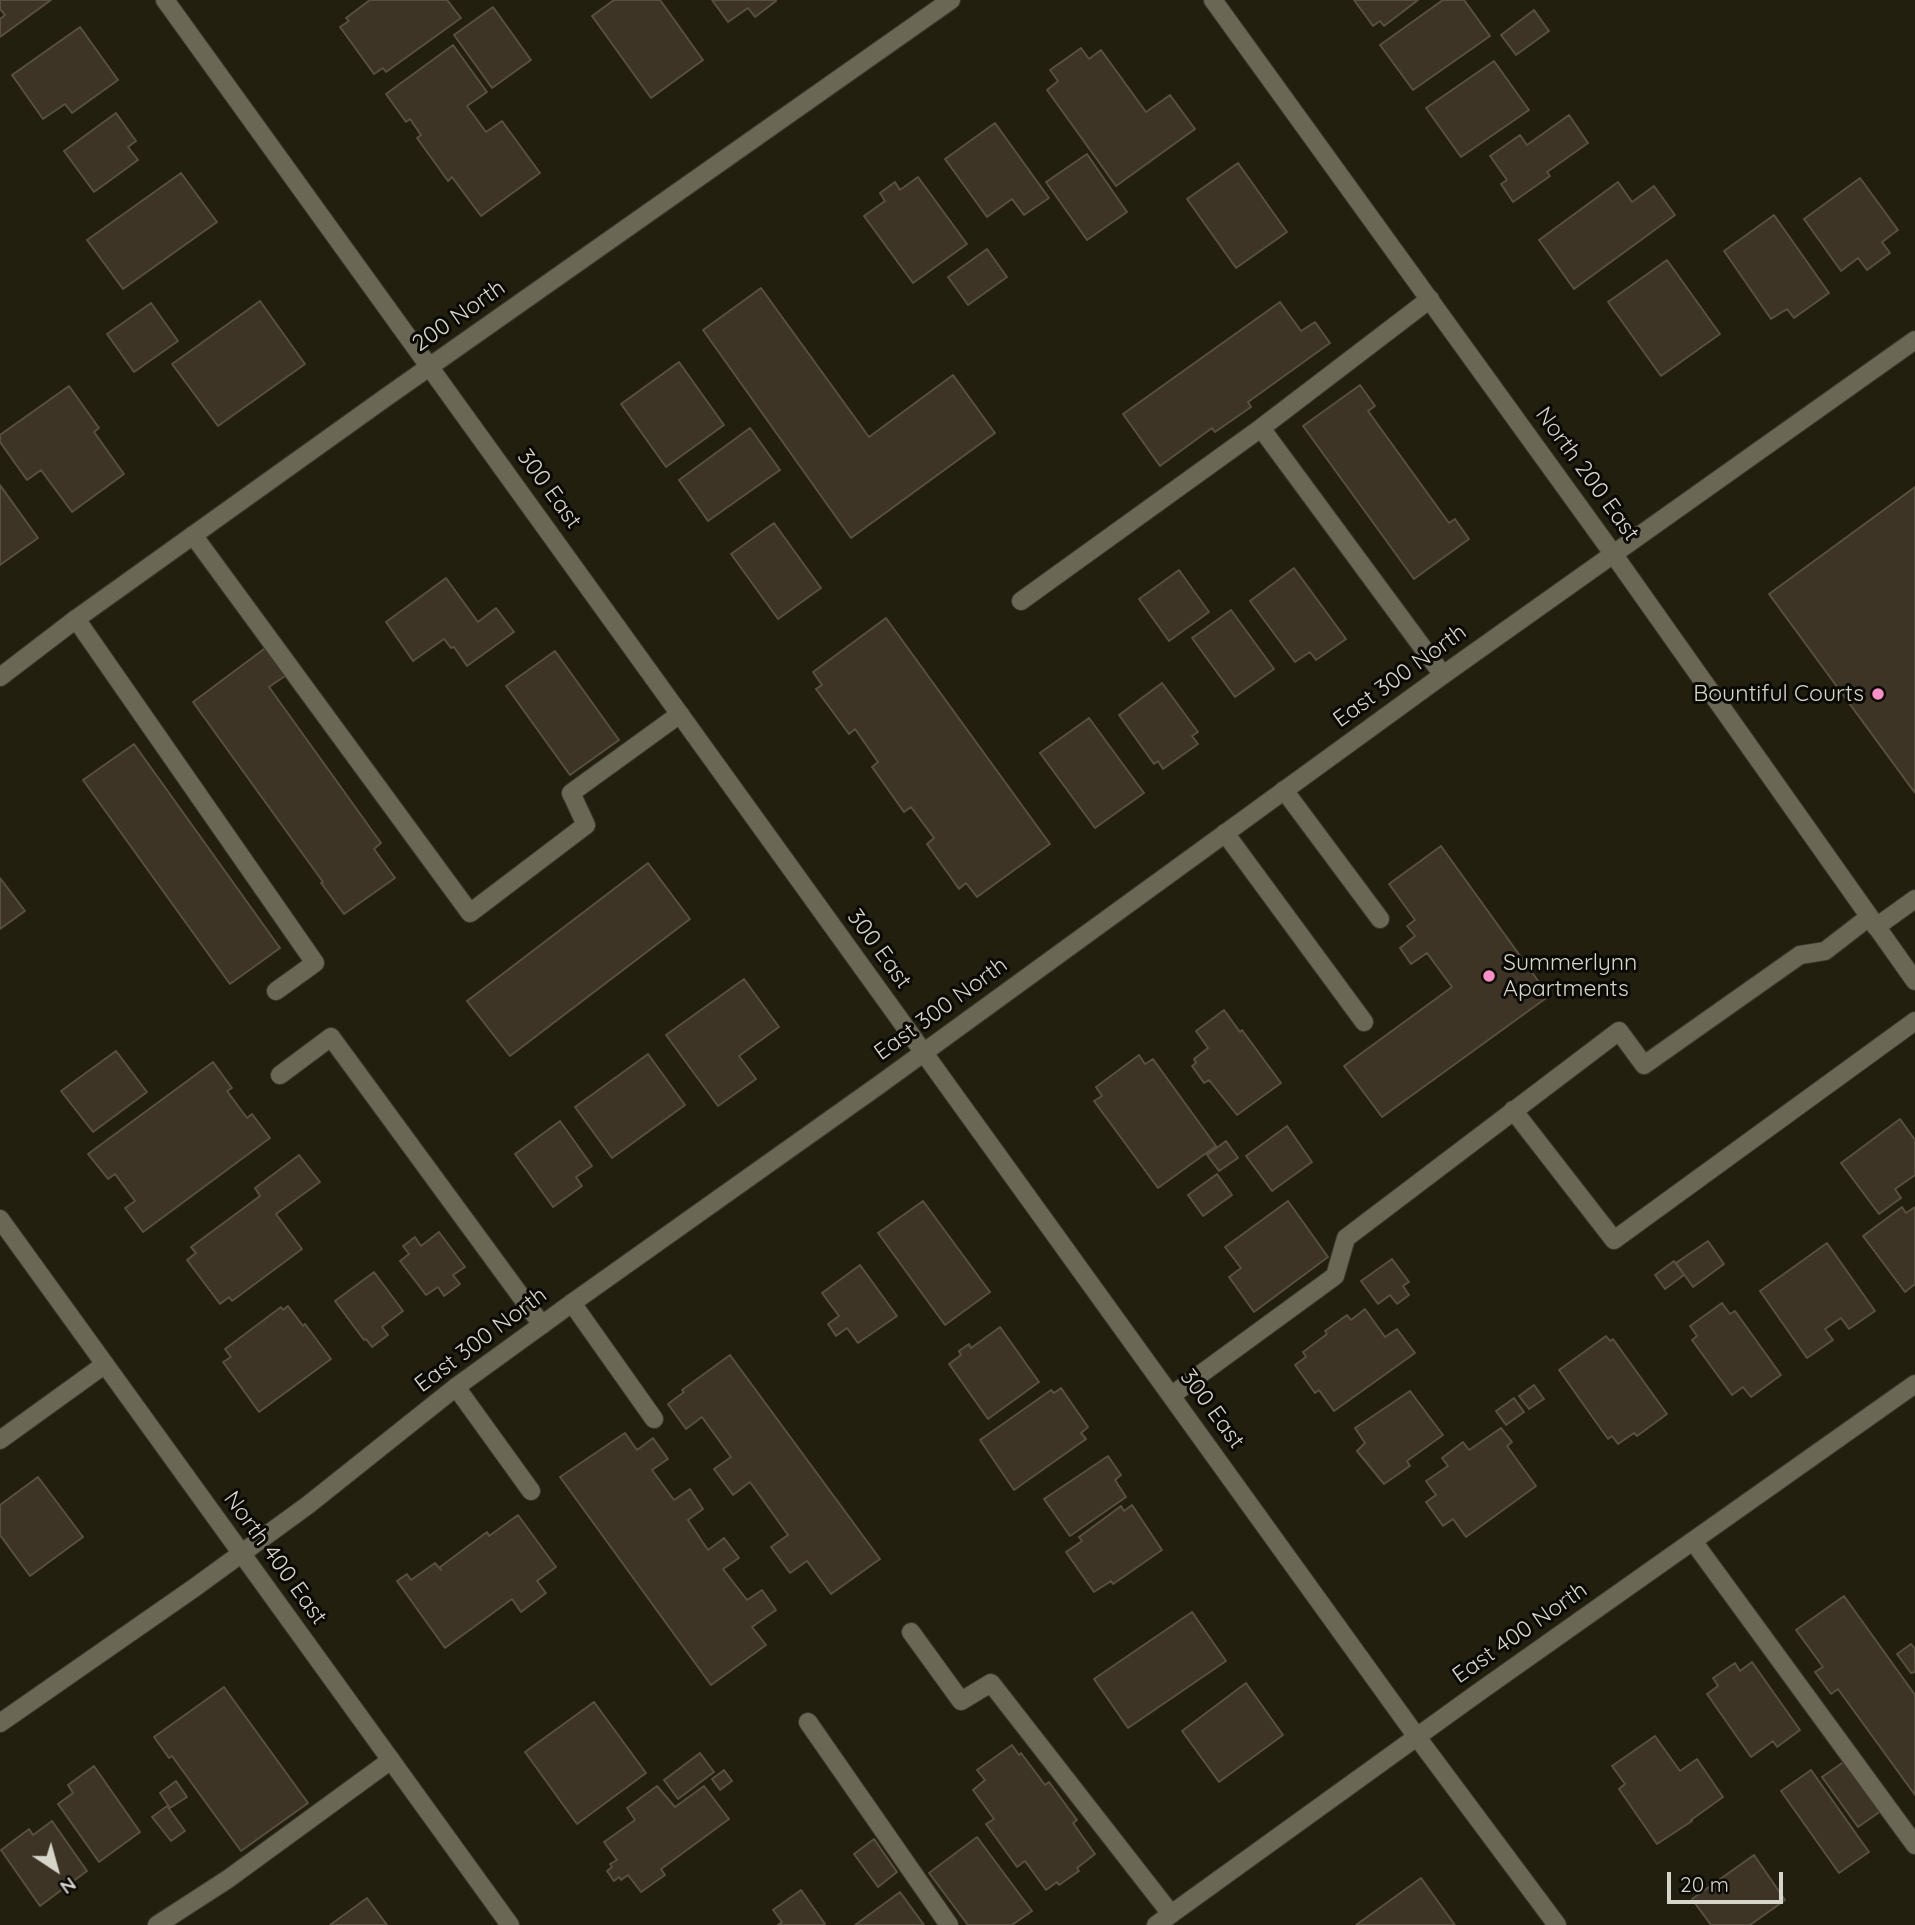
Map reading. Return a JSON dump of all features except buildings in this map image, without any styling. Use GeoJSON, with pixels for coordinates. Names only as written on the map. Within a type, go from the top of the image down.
{"type":"FeatureCollection","features":[{"type":"Feature","properties":{"kind":"street","name":"300 East"},"geometry":{"type":"LineString","coordinates":[[165,0],[1417,1737],[1557,1925]]}},
{"type":"Feature","properties":{"kind":"street","name":"200 North"},"geometry":{"type":"LineString","coordinates":[[0,677],[193,535],[951,0]]}},
{"type":"Feature","properties":{"kind":"street","name":"North 200 East"},"geometry":{"type":"LineString","coordinates":[[1213,0],[1614,555],[1915,981]]}},
{"type":"Feature","properties":{"kind":"street"},"geometry":{"type":"LineString","coordinates":[[1021,601],[1261,428],[1430,299]]}},
{"type":"Feature","properties":{"kind":"street","name":"East 300 North"},"geometry":{"type":"LineString","coordinates":[[0,1723],[242,1554],[456,1387],[572,1303],[923,1053],[1443,675],[1915,340]]}},
{"type":"Feature","properties":{"kind":"street"},"geometry":{"type":"LineString","coordinates":[[1261,428],[1443,675]]}},
{"type":"Feature","properties":{"kind":"street"},"geometry":{"type":"LineString","coordinates":[[193,535],[470,913],[586,825],[571,793],[680,714]]}},
{"type":"Feature","properties":{"kind":"street"},"geometry":{"type":"LineString","coordinates":[[76,619],[315,963],[276,990]]}},
{"type":"Feature","properties":{"kind":"street"},"geometry":{"type":"LineString","coordinates":[[1284,790],[1380,919]]}},
{"type":"Feature","properties":{"kind":"street"},"geometry":{"type":"LineString","coordinates":[[1225,833],[1364,1022]]}},
{"type":"Feature","properties":{"kind":"street"},"geometry":{"type":"LineString","coordinates":[[1171,1395],[1335,1276],[1346,1238],[1619,1031],[1644,1065],[1800,955],[1825,951],[1915,899]]}},
{"type":"Feature","properties":{"kind":"street"},"geometry":{"type":"LineString","coordinates":[[1513,1110],[1614,1240],[1915,1021]]}},
{"type":"Feature","properties":{"kind":"street"},"geometry":{"type":"LineString","coordinates":[[280,1075],[331,1038],[542,1325]]}},
{"type":"Feature","properties":{"kind":"street","name":"North 400 East"},"geometry":{"type":"LineString","coordinates":[[0,1219],[510,1925]]}},
{"type":"Feature","properties":{"kind":"street"},"geometry":{"type":"LineString","coordinates":[[572,1303],[654,1419]]}},
{"type":"Feature","properties":{"kind":"street"},"geometry":{"type":"LineString","coordinates":[[0,1440],[104,1365]]}},
{"type":"Feature","properties":{"kind":"street","name":"East 400 North"},"geometry":{"type":"LineString","coordinates":[[1164,1920],[1915,1384]]}},
{"type":"Feature","properties":{"kind":"street"},"geometry":{"type":"LineString","coordinates":[[456,1387],[531,1491]]}},
{"type":"Feature","properties":{"kind":"street"},"geometry":{"type":"LineString","coordinates":[[1693,1541],[1915,1845]]}},
{"type":"Feature","properties":{"kind":"street"},"geometry":{"type":"LineString","coordinates":[[911,1632],[961,1701],[991,1683],[1164,1920]]}},
{"type":"Feature","properties":{"kind":"street"},"geometry":{"type":"LineString","coordinates":[[808,1722],[949,1925]]}},
{"type":"Feature","properties":{"kind":"street"},"geometry":{"type":"LineString","coordinates":[[157,1925],[228,1879],[391,1760]]}},
{"type":"Feature","properties":{"kind":"place","name":"Bountiful Courts"},"geometry":{"type":"Point","coordinates":[1878,694]}},
{"type":"Feature","properties":{"kind":"place","name":"Summerlynn Apartments"},"geometry":{"type":"Point","coordinates":[1489,976]}}]}
